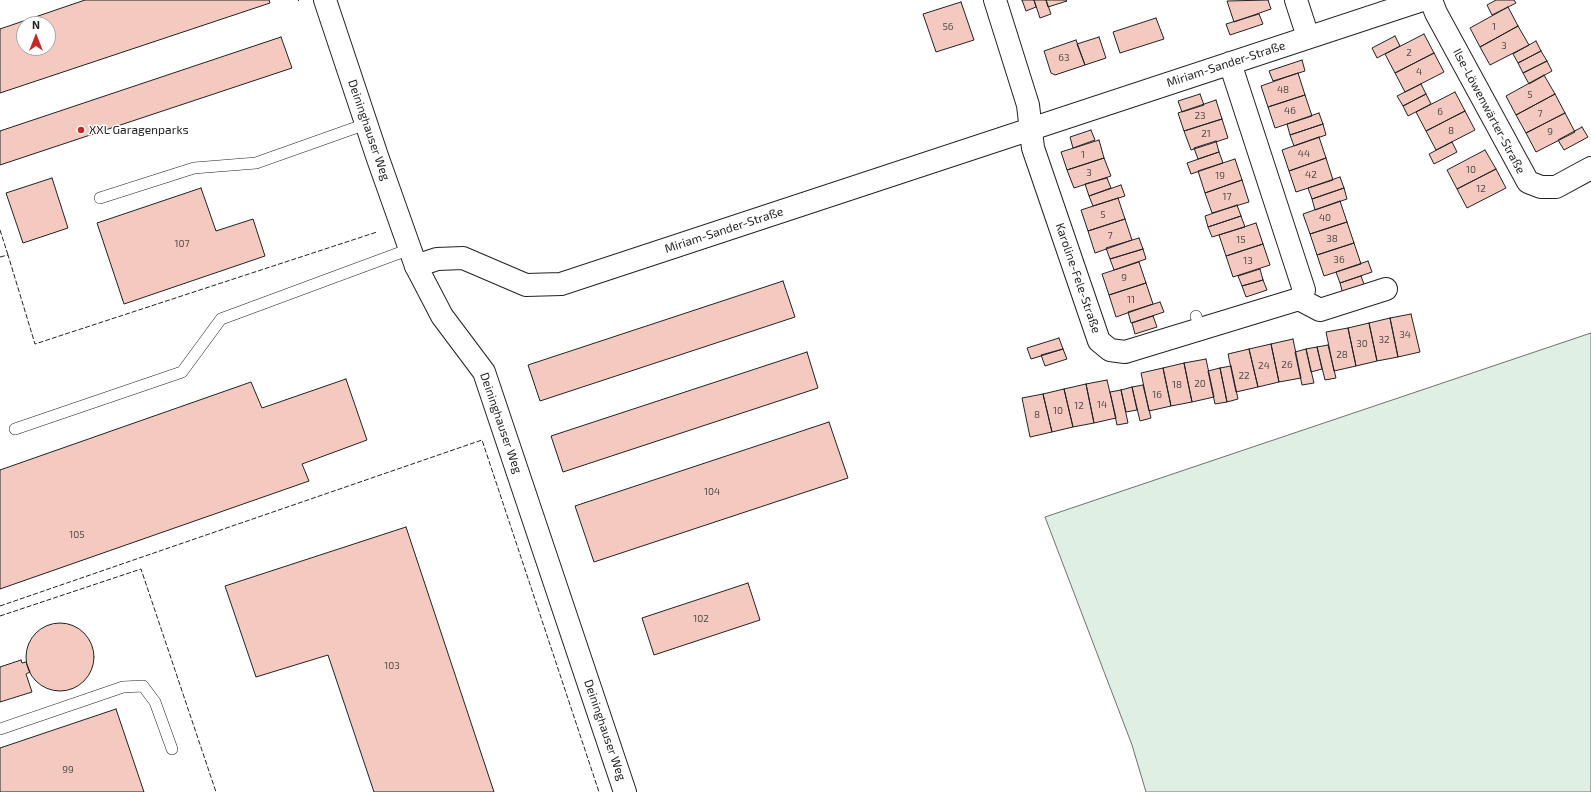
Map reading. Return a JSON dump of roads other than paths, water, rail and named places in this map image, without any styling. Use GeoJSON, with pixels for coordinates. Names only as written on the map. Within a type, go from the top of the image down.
{"type":"FeatureCollection","features":[{"type":"Feature","properties":{"kind":"street","name":"Deininghauser Weg"},"geometry":{"type":"LineString","coordinates":[[325,0],[366,124],[413,258],[442,316],[484,372],[626,792]]}},
{"type":"Feature","properties":{"kind":"street"},"geometry":{"type":"LineString","coordinates":[[995,0],[1028,105],[1031,129]]}},
{"type":"Feature","properties":{"kind":"street"},"geometry":{"type":"LineString","coordinates":[[1296,0],[1308,37]]}},
{"type":"Feature","properties":{"kind":"street","name":"Miriam-Sander-Straße"},"geometry":{"type":"LineString","coordinates":[[413,258],[463,258],[526,285],[561,284],[1422,0]]}},
{"type":"Feature","properties":{"kind":"street","name":"Ilse-Löwenwärter-Straße"},"geometry":{"type":"LineString","coordinates":[[1431,0],[1436,13],[1528,182],[1541,187],[1556,187],[1591,168]]}},
{"type":"Feature","properties":{"kind":"street"},"geometry":{"type":"LineString","coordinates":[[1230,63],[1304,290],[1299,299],[1320,310],[1386,289]]}},
{"type":"Feature","properties":{"kind":"street","name":"Karoline-Fele-Straße"},"geometry":{"type":"LineString","coordinates":[[1031,129],[1034,148],[1099,342],[1110,350],[1125,352],[1198,322],[1299,299]]}},
{"type":"Feature","properties":{"kind":"lane"},"geometry":{"type":"LineString","coordinates":[[100,198],[194,168],[256,163],[366,124]]}},
{"type":"Feature","properties":{"kind":"lane"},"geometry":{"type":"LineString","coordinates":[[15,429],[182,372],[221,319],[413,258]]}},
{"type":"Feature","properties":{"kind":"lane"},"geometry":{"type":"LineString","coordinates":[[0,729],[123,687],[142,686],[155,702],[172,749]]}},
{"type":"Feature","properties":{"kind":"place","name":"XXL Garagenparks"},"geometry":{"type":"Point","coordinates":[81,130]}}]}
